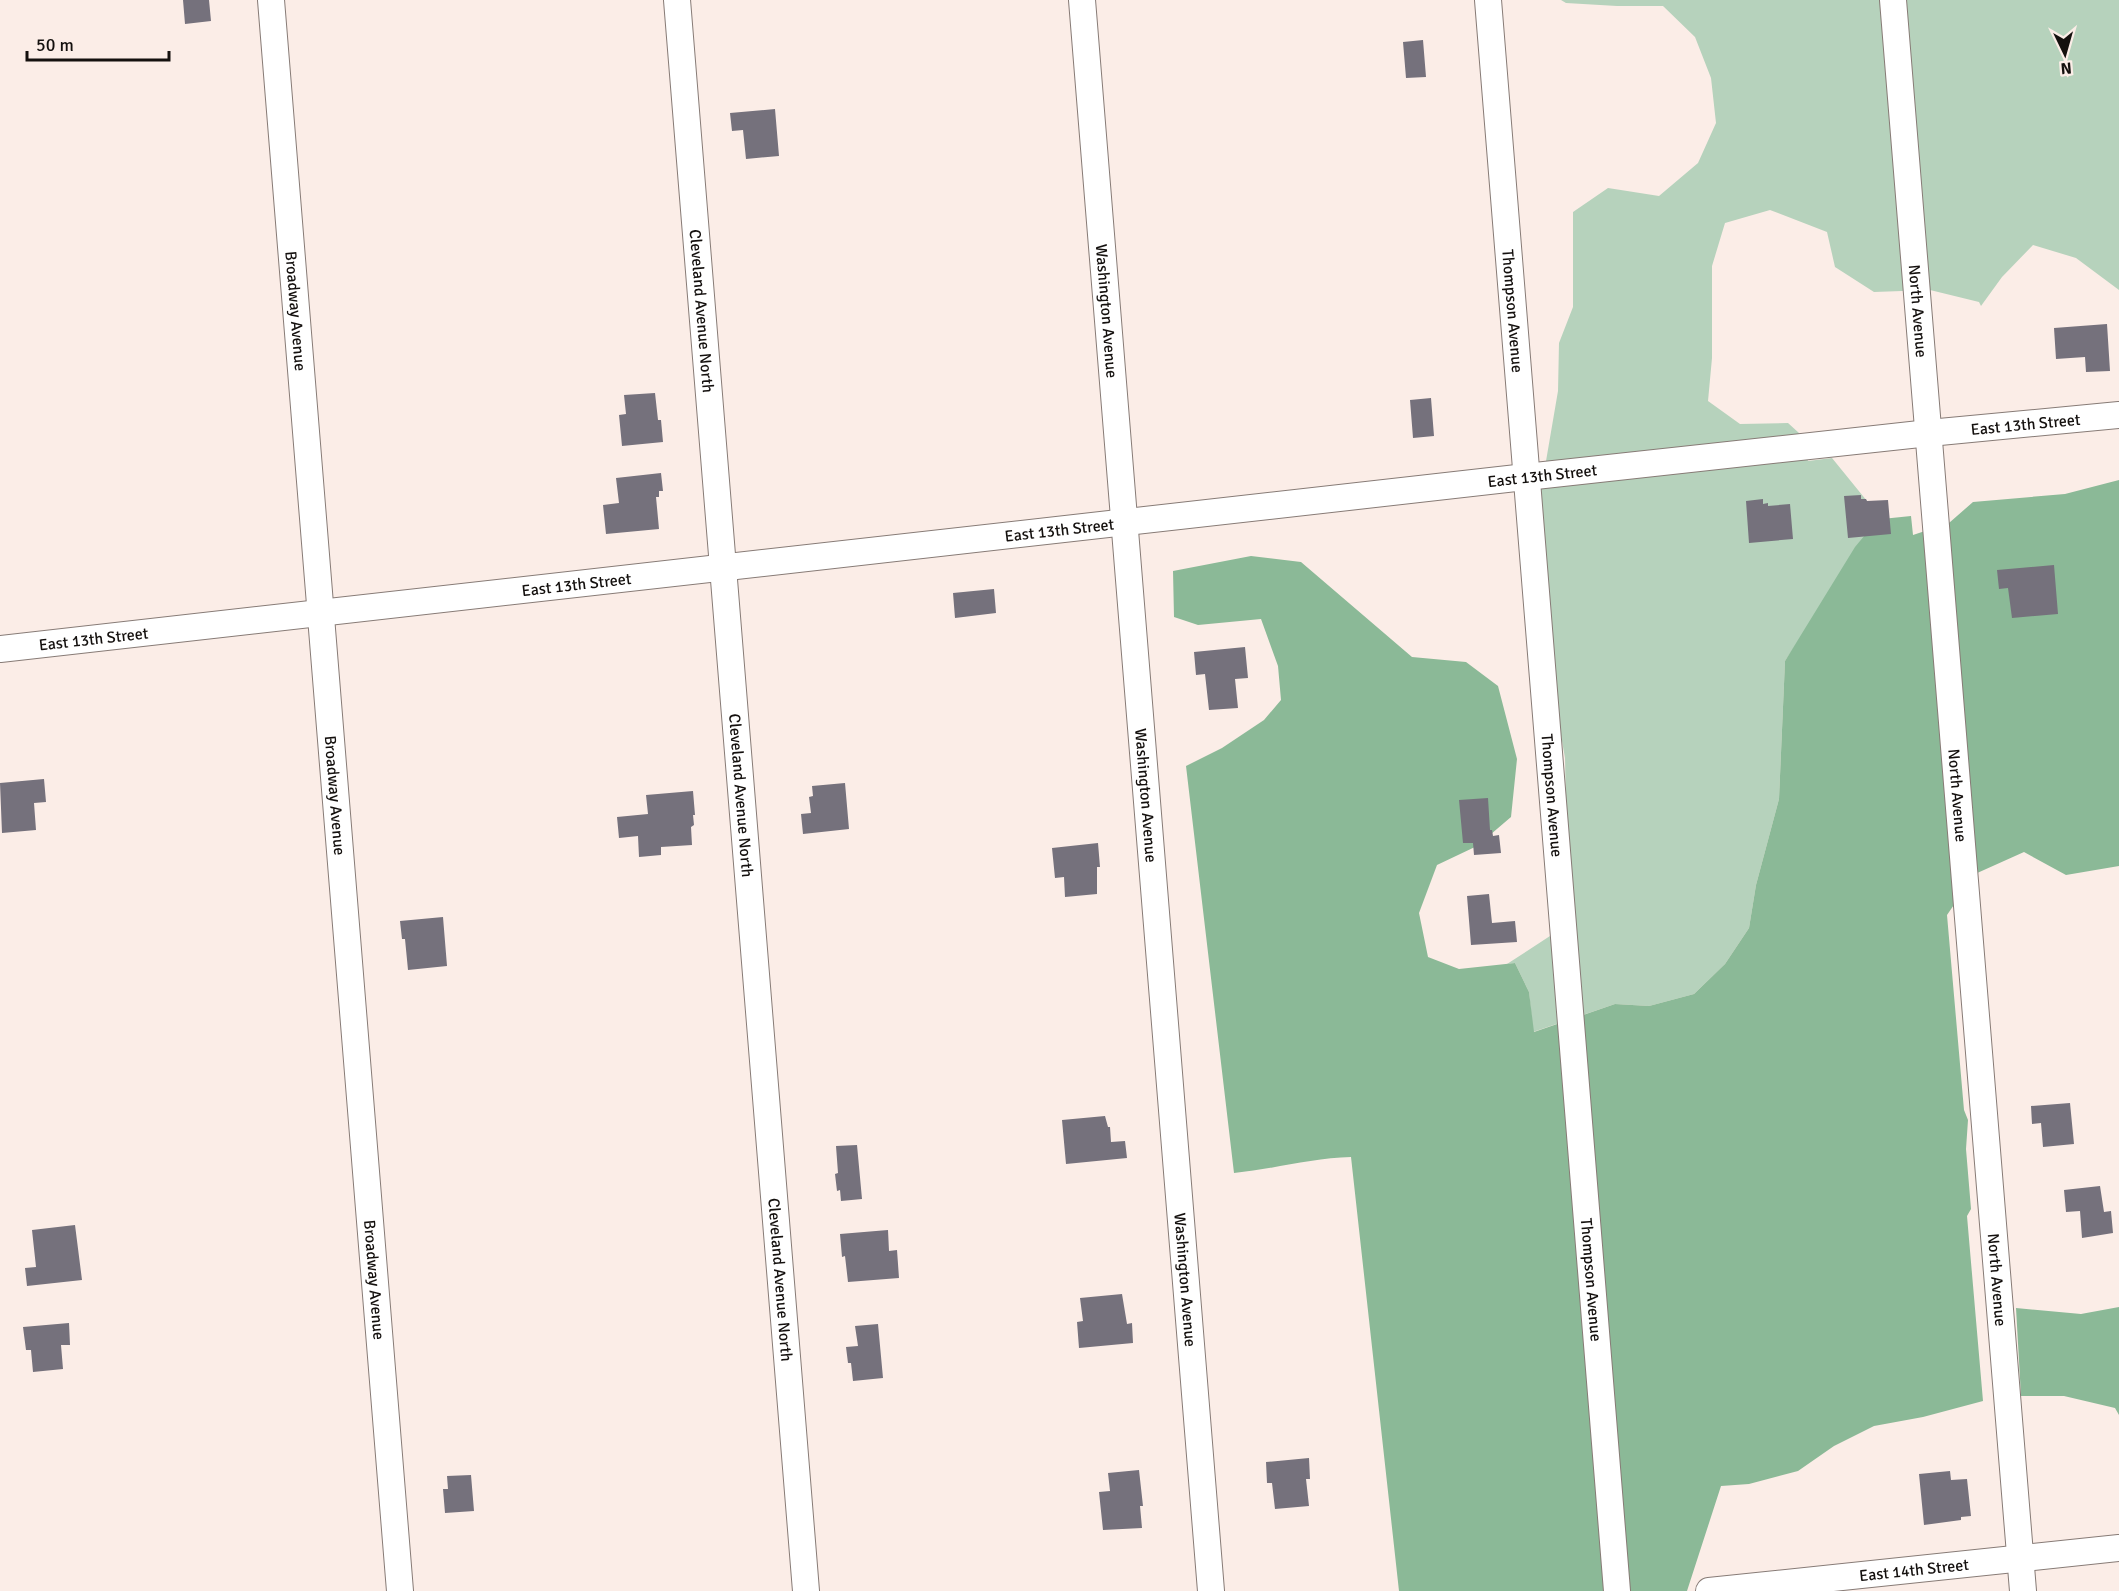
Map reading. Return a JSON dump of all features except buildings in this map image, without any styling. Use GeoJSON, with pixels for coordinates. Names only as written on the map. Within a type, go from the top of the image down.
{"type":"FeatureCollection","features":[{"type":"Feature","properties":{"kind":"street","name":"Broadway Avenue"},"geometry":{"type":"LineString","coordinates":[[271,0],[400,1591]]}},
{"type":"Feature","properties":{"kind":"street","name":"Cleveland Avenue North"},"geometry":{"type":"LineString","coordinates":[[676,0],[806,1591]]}},
{"type":"Feature","properties":{"kind":"street","name":"Washington Avenue"},"geometry":{"type":"LineString","coordinates":[[1082,0],[1210,1591]]}},
{"type":"Feature","properties":{"kind":"street","name":"Thompson Avenue"},"geometry":{"type":"LineString","coordinates":[[1488,0],[1617,1591]]}},
{"type":"Feature","properties":{"kind":"street","name":"North Avenue"},"geometry":{"type":"LineString","coordinates":[[1893,0],[2022,1591]]}},
{"type":"Feature","properties":{"kind":"street","name":"East 13th Street"},"geometry":{"type":"LineString","coordinates":[[0,649],[1526,477],[2119,415]]}},
{"type":"Feature","properties":{"kind":"street","name":"East 14th Street"},"geometry":{"type":"LineString","coordinates":[[1709,1591],[2119,1548]]}},
{"type":"Feature","properties":{"kind":"green space"},"geometry":{"type":"Polygon","coordinates":[[[1561,0],[2119,0],[2119,290],[2076,258],[2033,245],[2002,277],[1981,306],[1979,302],[1930,290],[1874,292],[1835,267],[1827,232],[1770,210],[1725,223],[1712,266],[1712,358],[1708,401],[1740,424],[1788,423],[1799,433],[1808,461],[1832,458],[1880,517],[1785,661],[1779,799],[1756,885],[1749,928],[1725,964],[1694,994],[1649,1006],[1615,1004],[1533,1032],[1529,992],[1515,963],[1507,964],[1550,936],[1568,905],[1565,758],[1559,724],[1539,502],[1558,391],[1559,343],[1573,307],[1573,212],[1608,188],[1659,196],[1698,163],[1716,123],[1711,78],[1695,37],[1663,6],[1566,3],[1561,0]]]}},
{"type":"Feature","properties":{"kind":"green space"},"geometry":{"type":"Polygon","coordinates":[[[2119,480],[2119,866],[2066,875],[2024,852],[1975,874],[1947,915],[1964,1110],[1968,1120],[1966,1149],[1971,1209],[1967,1216],[1983,1401],[1923,1417],[1874,1426],[1834,1446],[1798,1471],[1749,1484],[1721,1486],[1687,1591],[1399,1591],[1351,1157],[1322,1159],[1234,1173],[1186,766],[1222,748],[1264,720],[1281,700],[1278,666],[1261,619],[1198,625],[1174,617],[1173,571],[1251,556],[1301,562],[1412,657],[1466,662],[1498,686],[1517,759],[1511,817],[1477,846],[1437,865],[1419,913],[1428,957],[1459,969],[1515,963],[1529,992],[1534,1032],[1615,1004],[1649,1006],[1694,994],[1725,964],[1749,928],[1756,885],[1779,799],[1785,661],[1855,547],[1880,517],[1882,519],[1911,516],[1913,535],[1949,523],[1973,502],[2065,494],[2119,480]]]}},
{"type":"Feature","properties":{"kind":"green space"},"geometry":{"type":"Polygon","coordinates":[[[2119,1307],[2119,1415],[2115,1408],[2064,1396],[2021,1396],[2016,1308],[2081,1314],[2119,1307]]]}}]}
